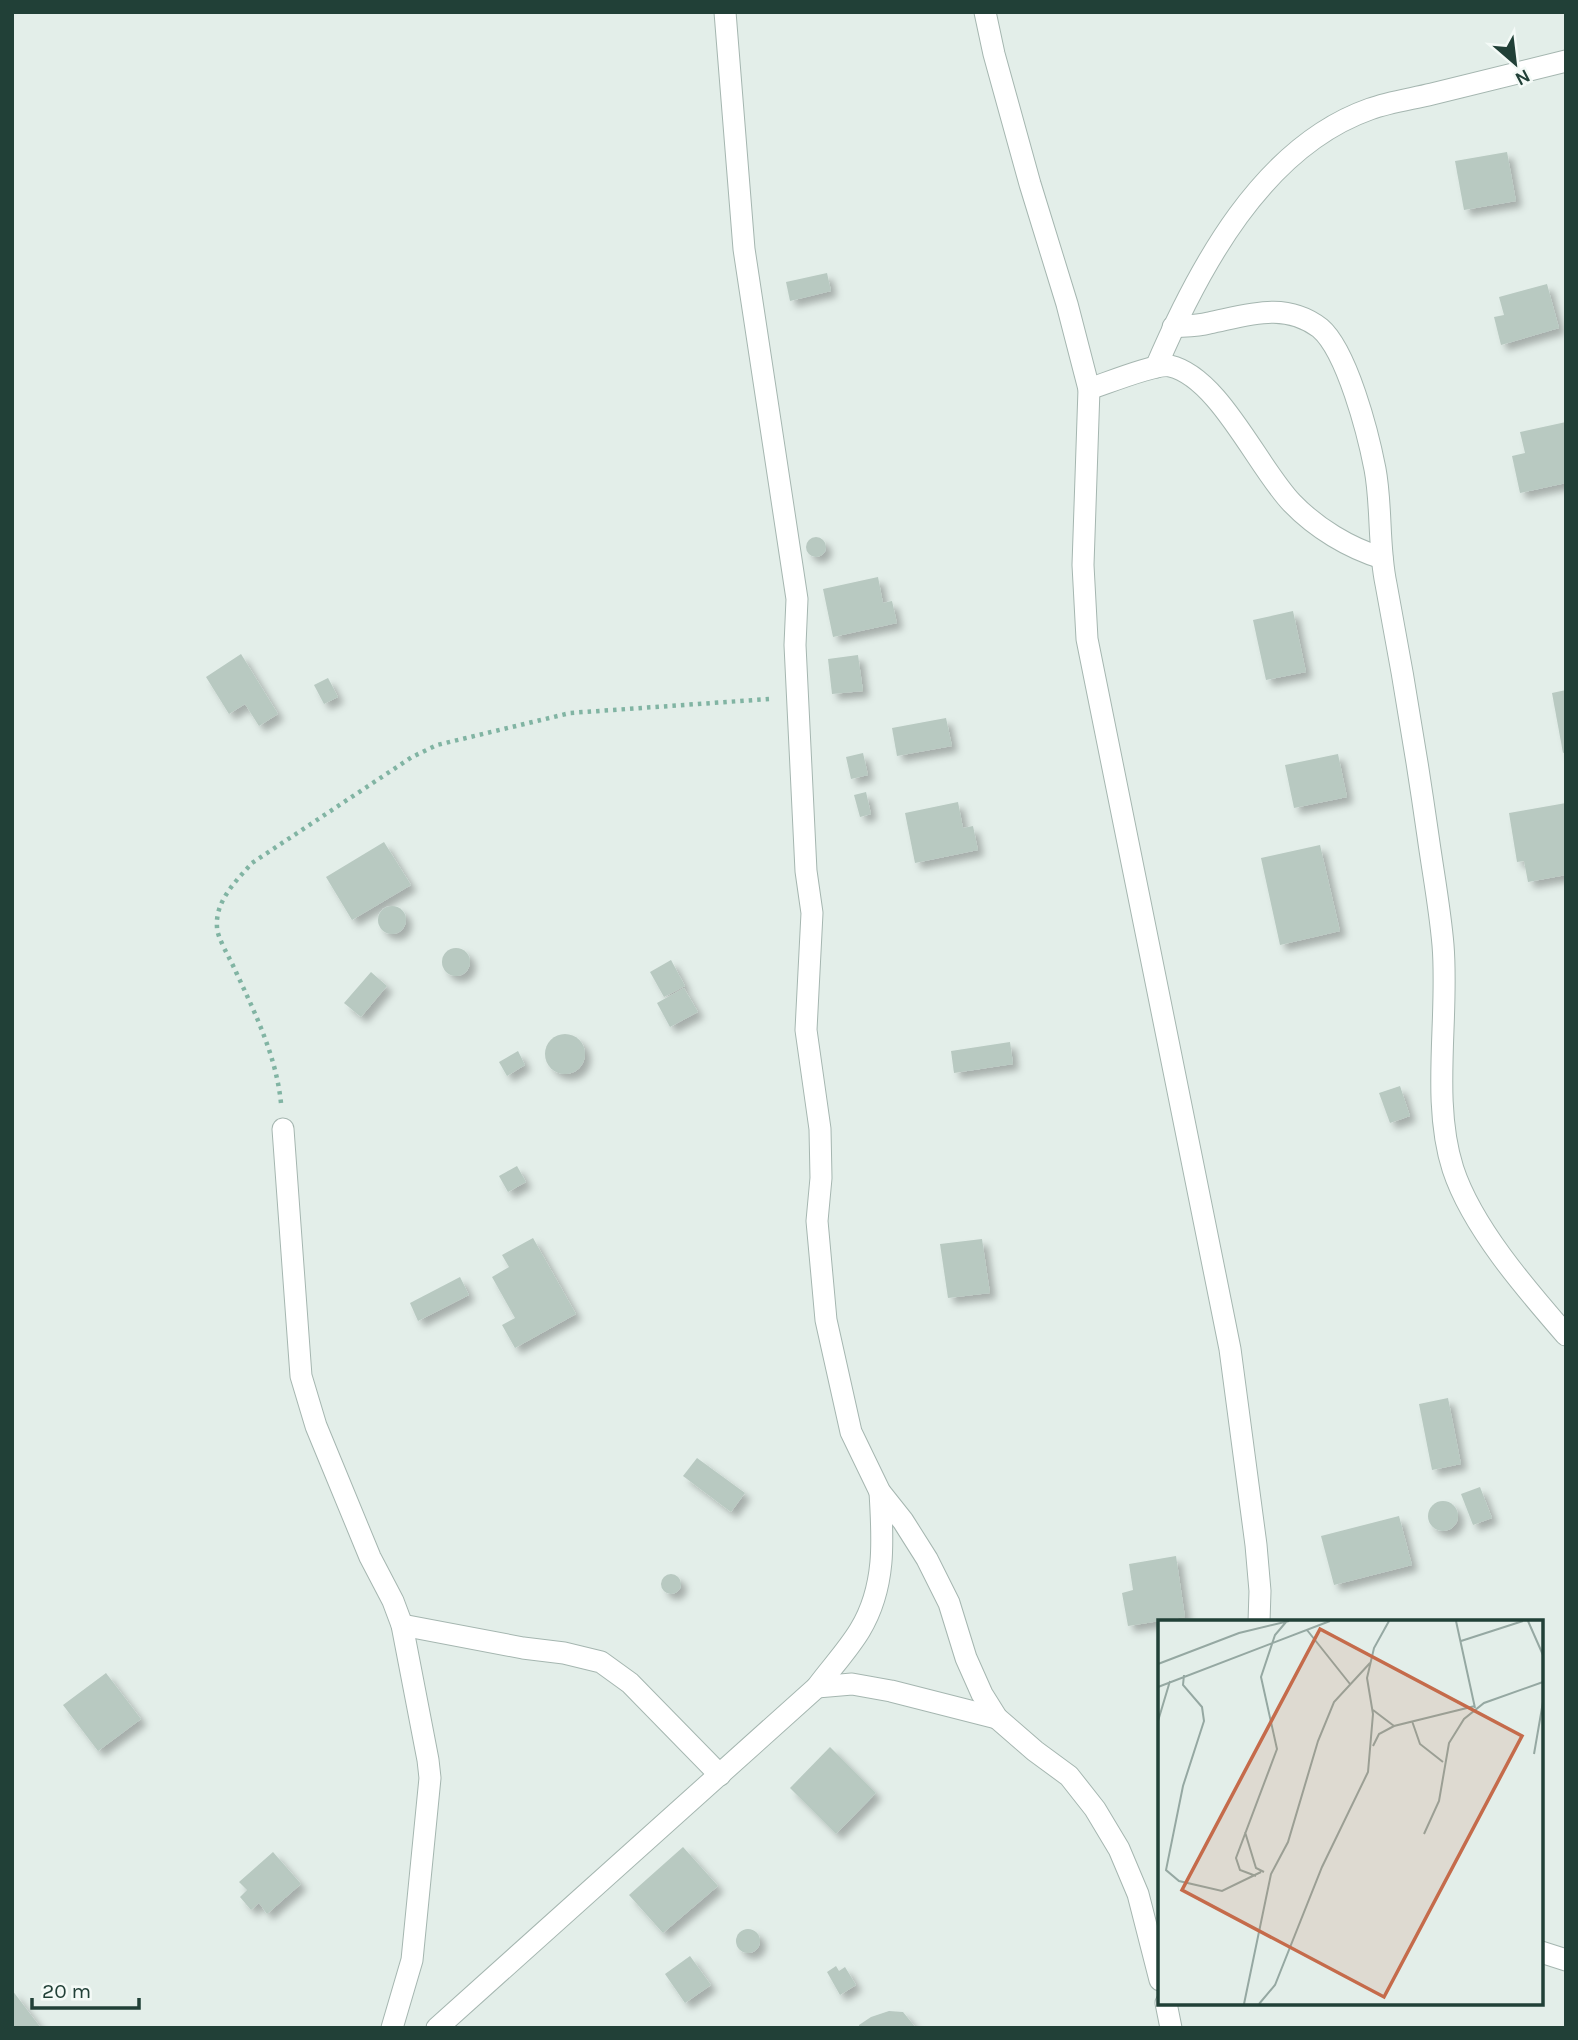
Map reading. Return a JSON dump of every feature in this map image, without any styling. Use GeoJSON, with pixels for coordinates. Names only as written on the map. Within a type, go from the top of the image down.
{"type":"FeatureCollection","features":[{"type":"Feature","properties":{"kind":"street"},"geometry":{"type":"LineString","coordinates":[[725,12],[744,249],[796,599],[795,645],[806,872],[812,913],[807,1030],[820,1129],[821,1178],[817,1221],[827,1320],[851,1432],[880,1492],[903,1521],[927,1559],[949,1603],[966,1658],[982,1694],[997,1718],[1069,1776],[1095,1809],[1119,1849],[1138,1894],[1158,1972]]}},
{"type":"Feature","properties":{"kind":"street"},"geometry":{"type":"LineString","coordinates":[[985,12],[997,67],[1030,184],[1068,304],[1088,389],[1083,565],[1087,639],[1230,1349],[1257,1556],[1259,1620]]}},
{"type":"Feature","properties":{"kind":"street"},"geometry":{"type":"LineString","coordinates":[[1156,367],[1173,327],[1222,238],[1247,202],[1279,168],[1331,127],[1370,109],[1566,61]]}},
{"type":"Feature","properties":{"kind":"street"},"geometry":{"type":"LineString","coordinates":[[1173,327],[1204,325],[1269,311],[1288,312],[1320,329],[1331,340],[1346,371],[1375,469],[1382,558],[1409,704],[1443,946],[1444,1135],[1454,1171],[1471,1211],[1515,1272],[1566,1335]]}},
{"type":"Feature","properties":{"kind":"street"},"geometry":{"type":"LineString","coordinates":[[1088,389],[1156,367],[1170,366],[1201,383],[1290,501],[1347,544],[1382,558]]}},
{"type":"Feature","properties":{"kind":"street"},"geometry":{"type":"LineString","coordinates":[[283,1129],[301,1376],[316,1426],[370,1557],[402,1625],[430,1778],[412,1960],[392,2028]]}},
{"type":"Feature","properties":{"kind":"street"},"geometry":{"type":"LineString","coordinates":[[437,2028],[817,1686],[861,1630],[878,1590],[883,1552],[880,1492]]}},
{"type":"Feature","properties":{"kind":"street"},"geometry":{"type":"LineString","coordinates":[[402,1625],[523,1648],[565,1653],[601,1662],[630,1683],[720,1775]]}},
{"type":"Feature","properties":{"kind":"street"},"geometry":{"type":"LineString","coordinates":[[817,1686],[852,1684],[891,1690],[997,1718]]}},
{"type":"Feature","properties":{"kind":"street"},"geometry":{"type":"LineString","coordinates":[[1543,1953],[1566,1961]]}},
{"type":"Feature","properties":{"kind":"street"},"geometry":{"type":"LineString","coordinates":[[1166,2005],[1171,2028]]}},
{"type":"Feature","properties":{"kind":"path"},"geometry":{"type":"LineString","coordinates":[[283,1129],[278,1078],[271,1053],[216,928],[220,905],[231,886],[252,863],[412,757],[437,745],[570,713],[798,697]]}},
{"type":"Feature","properties":{"kind":"building"},"geometry":{"type":"Polygon","coordinates":[[[1507,152],[1516,201],[1464,210],[1455,161],[1507,152]]]}},
{"type":"Feature","properties":{"kind":"building"},"geometry":{"type":"Polygon","coordinates":[[[827,273],[831,291],[790,301],[786,282],[827,273]]]}},
{"type":"Feature","properties":{"kind":"building"},"geometry":{"type":"Polygon","coordinates":[[[1547,284],[1559,328],[1501,345],[1494,317],[1504,315],[1499,297],[1547,284]]]}},
{"type":"Feature","properties":{"kind":"building"},"geometry":{"type":"Polygon","coordinates":[[[1566,422],[1566,483],[1520,493],[1512,456],[1525,453],[1520,432],[1566,422]]]}},
{"type":"Feature","properties":{"kind":"building"},"geometry":{"type":"Polygon","coordinates":[[[816,537],[823,540],[826,547],[823,554],[816,557],[809,554],[806,547],[809,540],[816,537]]]}},
{"type":"Feature","properties":{"kind":"building"},"geometry":{"type":"Polygon","coordinates":[[[878,577],[883,603],[892,601],[897,623],[833,637],[823,589],[878,577]]]}},
{"type":"Feature","properties":{"kind":"building"},"geometry":{"type":"Polygon","coordinates":[[[1293,611],[1306,672],[1266,680],[1253,620],[1293,611]]]}},
{"type":"Feature","properties":{"kind":"building"},"geometry":{"type":"Polygon","coordinates":[[[241,654],[278,714],[259,726],[245,704],[229,714],[206,677],[241,654]]]}},
{"type":"Feature","properties":{"kind":"building"},"geometry":{"type":"Polygon","coordinates":[[[858,655],[863,691],[832,694],[828,659],[858,655]]]}},
{"type":"Feature","properties":{"kind":"building"},"geometry":{"type":"Polygon","coordinates":[[[328,678],[338,697],[324,704],[314,685],[328,678]]]}},
{"type":"Feature","properties":{"kind":"building"},"geometry":{"type":"Polygon","coordinates":[[[1566,690],[1566,752],[1563,753],[1552,693],[1566,690]]]}},
{"type":"Feature","properties":{"kind":"building"},"geometry":{"type":"Polygon","coordinates":[[[946,718],[952,746],[897,756],[892,728],[946,718]]]}},
{"type":"Feature","properties":{"kind":"building"},"geometry":{"type":"Polygon","coordinates":[[[863,753],[868,775],[851,779],[846,757],[863,753]]]}},
{"type":"Feature","properties":{"kind":"building"},"geometry":{"type":"Polygon","coordinates":[[[1338,754],[1347,797],[1294,808],[1285,765],[1338,754]]]}},
{"type":"Feature","properties":{"kind":"building"},"geometry":{"type":"Polygon","coordinates":[[[866,792],[871,814],[860,817],[854,795],[866,792]]]}},
{"type":"Feature","properties":{"kind":"building"},"geometry":{"type":"Polygon","coordinates":[[[958,802],[963,828],[973,826],[978,850],[915,863],[905,813],[958,802]]]}},
{"type":"Feature","properties":{"kind":"building"},"geometry":{"type":"Polygon","coordinates":[[[1566,803],[1566,875],[1528,882],[1524,861],[1517,862],[1509,813],[1566,803]]]}},
{"type":"Feature","properties":{"kind":"building"},"geometry":{"type":"Polygon","coordinates":[[[384,842],[411,885],[352,920],[326,877],[384,842]]]}},
{"type":"Feature","properties":{"kind":"building"},"geometry":{"type":"Polygon","coordinates":[[[1320,845],[1340,931],[1280,945],[1261,858],[1320,845]]]}},
{"type":"Feature","properties":{"kind":"building"},"geometry":{"type":"Polygon","coordinates":[[[392,906],[402,910],[406,920],[402,930],[392,934],[382,930],[378,920],[382,910],[392,906]]]}},
{"type":"Feature","properties":{"kind":"building"},"geometry":{"type":"Polygon","coordinates":[[[456,948],[466,952],[470,962],[466,972],[456,976],[446,972],[442,962],[446,952],[456,948]]]}},
{"type":"Feature","properties":{"kind":"building"},"geometry":{"type":"Polygon","coordinates":[[[671,960],[685,986],[664,997],[650,972],[671,960]]]}},
{"type":"Feature","properties":{"kind":"building"},"geometry":{"type":"Polygon","coordinates":[[[371,972],[387,986],[361,1017],[344,1003],[371,972]]]}},
{"type":"Feature","properties":{"kind":"building"},"geometry":{"type":"Polygon","coordinates":[[[684,988],[698,1012],[670,1027],[657,1003],[684,988]]]}},
{"type":"Feature","properties":{"kind":"building"},"geometry":{"type":"Polygon","coordinates":[[[565,1034],[579,1040],[585,1054],[579,1068],[565,1074],[551,1068],[545,1054],[551,1040],[565,1034]]]}},
{"type":"Feature","properties":{"kind":"building"},"geometry":{"type":"Polygon","coordinates":[[[1010,1042],[1013,1064],[954,1073],[951,1051],[1010,1042]]]}},
{"type":"Feature","properties":{"kind":"building"},"geometry":{"type":"Polygon","coordinates":[[[518,1051],[525,1065],[507,1076],[499,1062],[518,1051]]]}},
{"type":"Feature","properties":{"kind":"building"},"geometry":{"type":"Polygon","coordinates":[[[1400,1086],[1410,1116],[1390,1123],[1379,1093],[1400,1086]]]}},
{"type":"Feature","properties":{"kind":"building"},"geometry":{"type":"Polygon","coordinates":[[[517,1166],[526,1182],[508,1192],[499,1176],[517,1166]]]}},
{"type":"Feature","properties":{"kind":"building"},"geometry":{"type":"Polygon","coordinates":[[[533,1238],[576,1314],[515,1348],[502,1325],[515,1318],[492,1277],[509,1267],[502,1255],[533,1238]]]}},
{"type":"Feature","properties":{"kind":"building"},"geometry":{"type":"Polygon","coordinates":[[[982,1239],[990,1293],[948,1298],[940,1244],[982,1239]]]}},
{"type":"Feature","properties":{"kind":"building"},"geometry":{"type":"Polygon","coordinates":[[[460,1277],[469,1295],[418,1321],[410,1303],[460,1277]]]}},
{"type":"Feature","properties":{"kind":"building"},"geometry":{"type":"Polygon","coordinates":[[[1448,1398],[1461,1464],[1432,1470],[1419,1404],[1448,1398]]]}},
{"type":"Feature","properties":{"kind":"building"},"geometry":{"type":"Polygon","coordinates":[[[697,1458],[745,1493],[731,1512],[683,1476],[697,1458]]]}},
{"type":"Feature","properties":{"kind":"building"},"geometry":{"type":"Polygon","coordinates":[[[1480,1487],[1492,1518],[1473,1525],[1461,1494],[1480,1487]]]}},
{"type":"Feature","properties":{"kind":"building"},"geometry":{"type":"Polygon","coordinates":[[[1443,1501],[1454,1505],[1458,1516],[1454,1527],[1443,1531],[1432,1527],[1428,1516],[1432,1505],[1443,1501]]]}},
{"type":"Feature","properties":{"kind":"building"},"geometry":{"type":"Polygon","coordinates":[[[1399,1516],[1412,1565],[1334,1585],[1321,1536],[1399,1516]]]}},
{"type":"Feature","properties":{"kind":"building"},"geometry":{"type":"Polygon","coordinates":[[[1176,1556],[1185,1617],[1128,1626],[1122,1593],[1133,1590],[1129,1564],[1176,1556]]]}},
{"type":"Feature","properties":{"kind":"building"},"geometry":{"type":"Polygon","coordinates":[[[671,1574],[678,1577],[681,1584],[678,1591],[671,1594],[664,1591],[661,1584],[664,1577],[671,1574]]]}},
{"type":"Feature","properties":{"kind":"building"},"geometry":{"type":"Polygon","coordinates":[[[106,1673],[141,1719],[98,1751],[63,1705],[106,1673]]]}},
{"type":"Feature","properties":{"kind":"building"},"geometry":{"type":"Polygon","coordinates":[[[830,1747],[876,1793],[836,1834],[790,1788],[830,1747]]]}},
{"type":"Feature","properties":{"kind":"building"},"geometry":{"type":"Polygon","coordinates":[[[683,1847],[718,1886],[663,1933],[629,1895],[683,1847]]]}},
{"type":"Feature","properties":{"kind":"building"},"geometry":{"type":"Polygon","coordinates":[[[273,1852],[301,1884],[267,1914],[259,1903],[251,1910],[240,1897],[247,1890],[239,1882],[273,1852]]]}},
{"type":"Feature","properties":{"kind":"building"},"geometry":{"type":"Polygon","coordinates":[[[748,1929],[757,1932],[760,1941],[757,1950],[748,1953],[739,1950],[736,1941],[739,1932],[748,1929]]]}},
{"type":"Feature","properties":{"kind":"building"},"geometry":{"type":"Polygon","coordinates":[[[690,1956],[711,1985],[685,2003],[665,1974],[690,1956]]]}},
{"type":"Feature","properties":{"kind":"building"},"geometry":{"type":"Polygon","coordinates":[[[836,1966],[839,1971],[845,1967],[856,1985],[840,1995],[827,1972],[836,1966]]]}},
{"type":"Feature","properties":{"kind":"building"},"geometry":{"type":"Polygon","coordinates":[[[12,1990],[41,2028],[12,2028],[12,1990]]]}},
{"type":"Feature","properties":{"kind":"building"},"geometry":{"type":"Polygon","coordinates":[[[889,2011],[903,2012],[916,2028],[859,2028],[859,2025],[871,2017],[889,2011]]]}}]}
